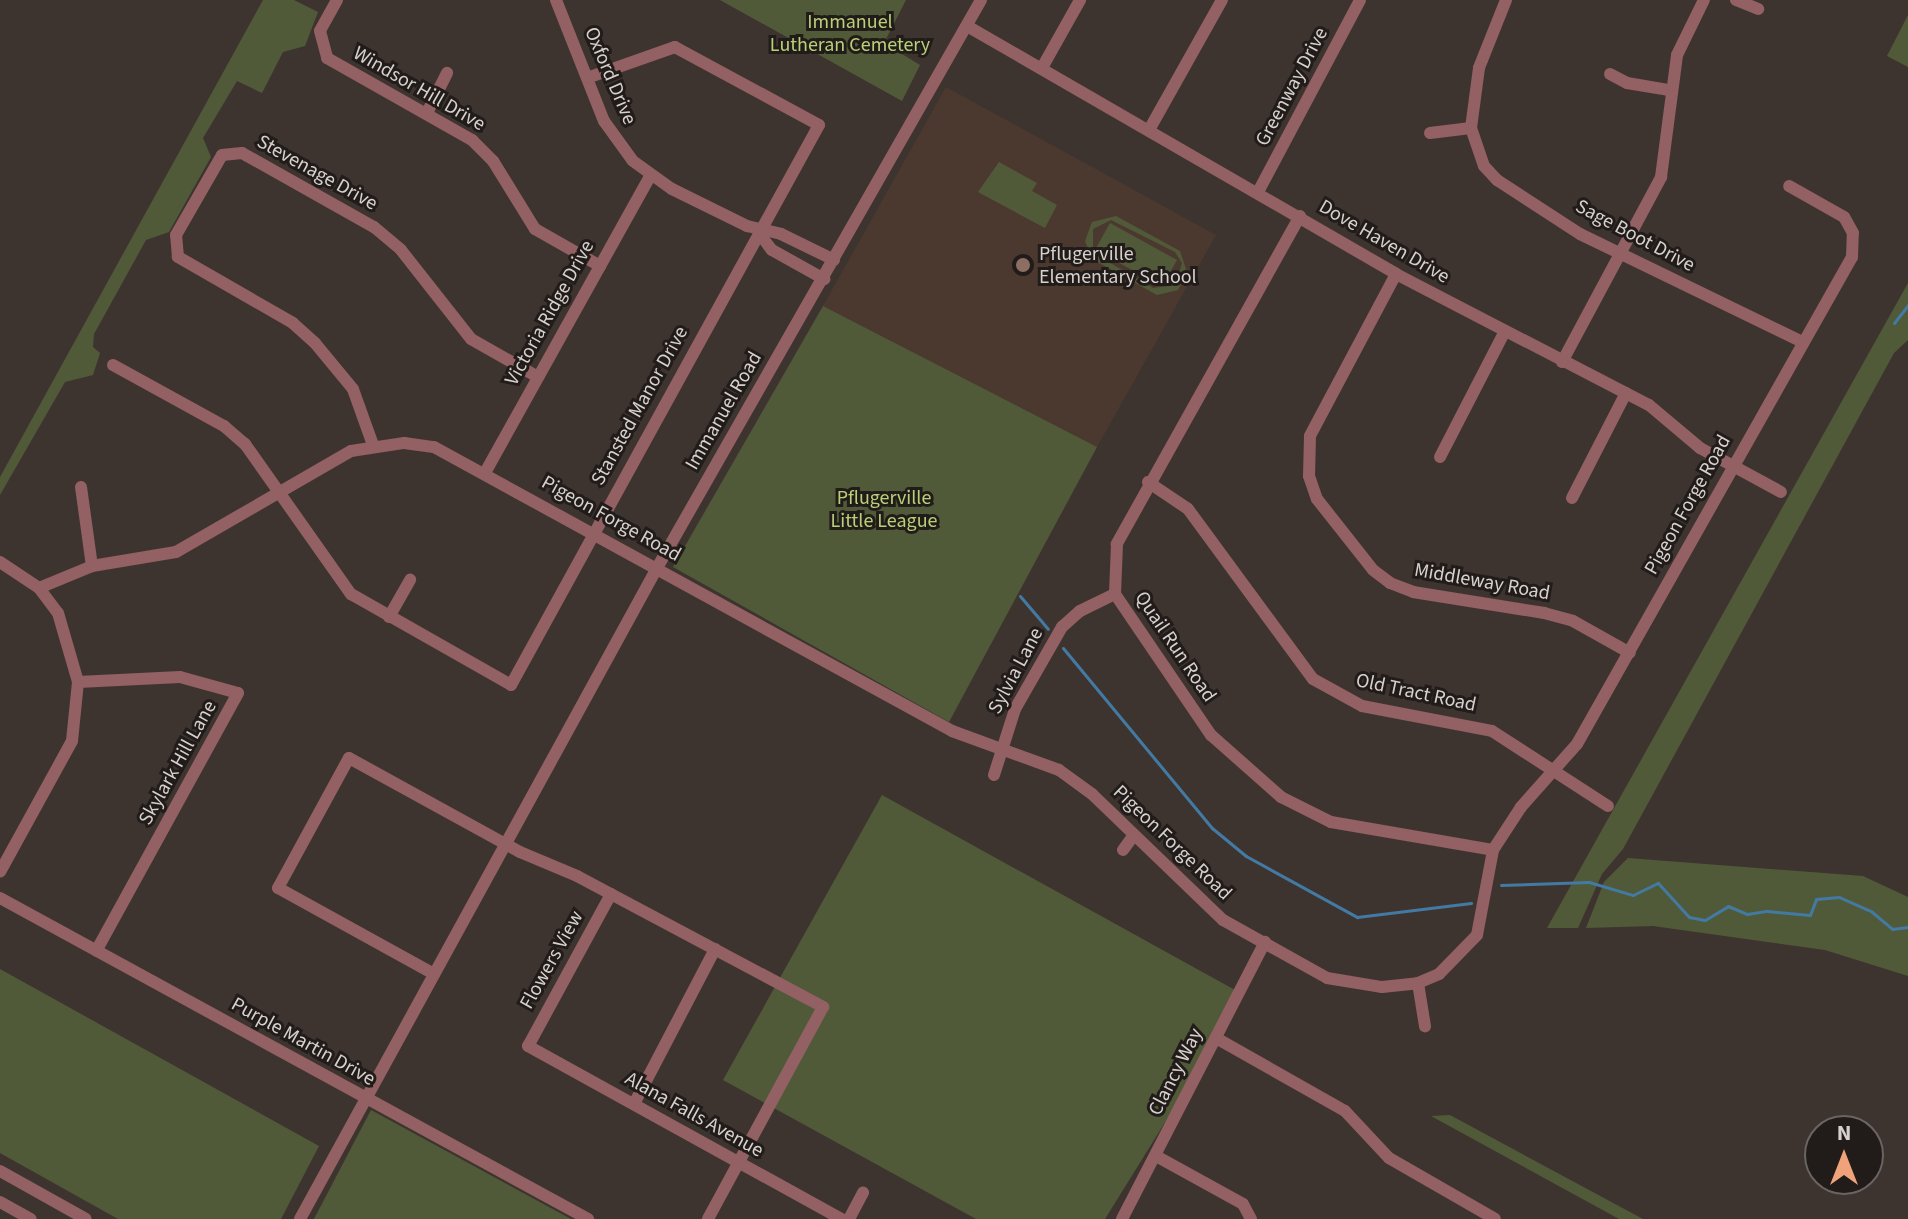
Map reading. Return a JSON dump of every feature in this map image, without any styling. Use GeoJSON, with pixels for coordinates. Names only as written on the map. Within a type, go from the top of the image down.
{"type":"FeatureCollection","features":[{"type":"Feature","properties":{"kind":"street","name":"Windsor Hill Drive"},"geometry":{"type":"LineString","coordinates":[[337,0],[320,31],[327,58],[427,113],[483,149],[535,229],[600,266]]}},
{"type":"Feature","properties":{"kind":"street","name":"Oxford Drive"},"geometry":{"type":"LineString","coordinates":[[556,0],[612,135],[651,175],[759,233]]}},
{"type":"Feature","properties":{"kind":"street","name":"Immanuel Road"},"geometry":{"type":"LineString","coordinates":[[300,1219],[657,568],[981,0]]}},
{"type":"Feature","properties":{"kind":"street"},"geometry":{"type":"LineString","coordinates":[[1043,66],[1080,0]]}},
{"type":"Feature","properties":{"kind":"street"},"geometry":{"type":"LineString","coordinates":[[1149,130],[1222,0]]}},
{"type":"Feature","properties":{"kind":"street","name":"Greenway Drive"},"geometry":{"type":"LineString","coordinates":[[1258,192],[1360,0]]}},
{"type":"Feature","properties":{"kind":"street","name":"Sage Boot Drive"},"geometry":{"type":"LineString","coordinates":[[1506,0],[1479,68],[1471,128],[1484,166],[1497,180],[1580,234],[1802,342]]}},
{"type":"Feature","properties":{"kind":"street"},"geometry":{"type":"LineString","coordinates":[[1562,362],[1661,177],[1669,90],[1677,55],[1704,0]]}},
{"type":"Feature","properties":{"kind":"street"},"geometry":{"type":"LineString","coordinates":[[1736,0],[1758,9]]}},
{"type":"Feature","properties":{"kind":"street","name":"Dove Haven Drive"},"geometry":{"type":"LineString","coordinates":[[967,26],[1043,66],[1396,274],[1626,393],[1732,466],[1781,492]]}},
{"type":"Feature","properties":{"kind":"street","name":"Stansted Manor Drive"},"geometry":{"type":"LineString","coordinates":[[113,365],[224,426],[281,490],[344,586],[389,617],[511,685],[592,532],[819,125],[675,47],[587,78]]}},
{"type":"Feature","properties":{"kind":"street"},"geometry":{"type":"LineString","coordinates":[[427,113],[447,73]]}},
{"type":"Feature","properties":{"kind":"street"},"geometry":{"type":"LineString","coordinates":[[1610,74],[1627,83],[1669,90]]}},
{"type":"Feature","properties":{"kind":"street"},"geometry":{"type":"LineString","coordinates":[[1430,133],[1471,128]]}},
{"type":"Feature","properties":{"kind":"street","name":"Stevenage Drive"},"geometry":{"type":"LineString","coordinates":[[373,445],[353,389],[315,343],[293,323],[178,257],[176,235],[222,155],[242,153],[374,227],[401,250],[471,339],[538,377]]}},
{"type":"Feature","properties":{"kind":"street","name":"Victoria Ridge Drive"},"geometry":{"type":"LineString","coordinates":[[486,471],[651,175]]}},
{"type":"Feature","properties":{"kind":"street","name":"Pigeon Forge Road"},"geometry":{"type":"LineString","coordinates":[[39,588],[92,566],[176,552],[332,460],[373,445],[434,447],[486,471],[952,731],[1059,770],[1223,920],[1327,978],[1382,987],[1418,983],[1439,974],[1477,935],[1493,850],[1521,807],[1557,772],[1630,653],[1732,466],[1852,257],[1853,233],[1844,217],[1789,186]]}},
{"type":"Feature","properties":{"kind":"street","name":"Quail Run Road"},"geometry":{"type":"LineString","coordinates":[[1300,216],[1148,482],[1117,544],[1115,594],[1211,735],[1281,797],[1331,822],[1493,850]]}},
{"type":"Feature","properties":{"kind":"street"},"geometry":{"type":"LineString","coordinates":[[759,233],[781,234],[834,260]]}},
{"type":"Feature","properties":{"kind":"street"},"geometry":{"type":"LineString","coordinates":[[759,233],[772,250],[824,279]]}},
{"type":"Feature","properties":{"kind":"street","name":"Middleway Road"},"geometry":{"type":"LineString","coordinates":[[1396,274],[1310,436],[1309,476],[1317,499],[1373,570],[1390,583],[1413,592],[1544,613],[1573,621],[1630,653]]}},
{"type":"Feature","properties":{"kind":"street"},"geometry":{"type":"LineString","coordinates":[[1440,457],[1505,331]]}},
{"type":"Feature","properties":{"kind":"street"},"geometry":{"type":"LineString","coordinates":[[1572,498],[1626,393]]}},
{"type":"Feature","properties":{"kind":"street","name":"Old Tract Road"},"geometry":{"type":"LineString","coordinates":[[1148,482],[1188,509],[1324,687],[1362,706],[1492,731],[1608,806]]}},
{"type":"Feature","properties":{"kind":"street"},"geometry":{"type":"LineString","coordinates":[[81,487],[92,566]]}},
{"type":"Feature","properties":{"kind":"street"},"geometry":{"type":"LineString","coordinates":[[0,562],[39,588],[58,613],[78,682],[72,741],[0,872]]}},
{"type":"Feature","properties":{"kind":"street"},"geometry":{"type":"LineString","coordinates":[[389,617],[410,580]]}},
{"type":"Feature","properties":{"kind":"street","name":"Sylvia Lane"},"geometry":{"type":"LineString","coordinates":[[994,775],[1015,709],[1062,627],[1080,611],[1115,594]]}},
{"type":"Feature","properties":{"kind":"street","name":"Skylark Hill Lane"},"geometry":{"type":"LineString","coordinates":[[78,682],[180,677],[238,693],[96,951]]}},
{"type":"Feature","properties":{"kind":"street"},"geometry":{"type":"LineString","coordinates":[[434,974],[278,888],[349,758],[505,843],[611,894],[823,1007],[708,1219]]}},
{"type":"Feature","properties":{"kind":"street"},"geometry":{"type":"LineString","coordinates":[[1123,850],[1133,836]]}},
{"type":"Feature","properties":{"kind":"street","name":"Flowers View"},"geometry":{"type":"LineString","coordinates":[[528,1046],[611,894]]}},
{"type":"Feature","properties":{"kind":"street","name":"Purple Martin Drive"},"geometry":{"type":"LineString","coordinates":[[0,898],[588,1219]]}},
{"type":"Feature","properties":{"kind":"street","name":"Clancy Way"},"geometry":{"type":"LineString","coordinates":[[1122,1219],[1265,942]]}},
{"type":"Feature","properties":{"kind":"street"},"geometry":{"type":"LineString","coordinates":[[634,1104],[715,949]]}},
{"type":"Feature","properties":{"kind":"street"},"geometry":{"type":"LineString","coordinates":[[1418,983],[1425,1026]]}},
{"type":"Feature","properties":{"kind":"street"},"geometry":{"type":"LineString","coordinates":[[1216,1038],[1345,1111],[1389,1158],[1495,1219]]}},
{"type":"Feature","properties":{"kind":"street","name":"Alana Falls Avenue"},"geometry":{"type":"LineString","coordinates":[[528,1046],[841,1219]]}},
{"type":"Feature","properties":{"kind":"street"},"geometry":{"type":"LineString","coordinates":[[1156,1156],[1243,1204],[1251,1219]]}},
{"type":"Feature","properties":{"kind":"street"},"geometry":{"type":"LineString","coordinates":[[0,1171],[86,1219]]}},
{"type":"Feature","properties":{"kind":"street"},"geometry":{"type":"LineString","coordinates":[[849,1219],[863,1193]]}},
{"type":"Feature","properties":{"kind":"street"},"geometry":{"type":"LineString","coordinates":[[0,1202],[31,1219]]}},
{"type":"Feature","properties":{"kind":"shaded area","name":"Pflugerville Elementary School"},"geometry":{"type":"Polygon","coordinates":[[[946,87],[1216,235],[1097,447],[823,306],[946,87]]]}},
{"type":"Feature","properties":{"kind":"green space"},"geometry":{"type":"Polygon","coordinates":[[[263,0],[294,0],[318,12],[305,46],[283,52],[262,93],[237,81],[203,138],[211,157],[169,232],[146,240],[94,334],[93,347],[100,353],[93,375],[65,382],[0,495],[0,477],[263,0]]]}},
{"type":"Feature","properties":{"kind":"green space","name":"Immanuel Lutheran Cemetery"},"geometry":{"type":"Polygon","coordinates":[[[720,0],[906,0],[884,43],[920,65],[902,101],[720,0]]]}},
{"type":"Feature","properties":{"kind":"green space"},"geometry":{"type":"Polygon","coordinates":[[[1908,15],[1908,67],[1887,56],[1908,15]]]}},
{"type":"Feature","properties":{"kind":"green space"},"geometry":{"type":"Polygon","coordinates":[[[999,162],[1037,183],[1032,191],[1057,205],[1045,228],[978,192],[999,162]]]}},
{"type":"Feature","properties":{"kind":"green space"},"geometry":{"type":"Polygon","coordinates":[[[1116,216],[1180,251],[1187,272],[1178,290],[1157,295],[1092,259],[1085,241],[1092,222],[1116,216]],[[1111,220],[1093,229],[1093,253],[1153,288],[1176,285],[1182,263],[1175,252],[1111,220]]]}},
{"type":"Feature","properties":{"kind":"green space"},"geometry":{"type":"Polygon","coordinates":[[[1110,223],[1177,260],[1162,286],[1095,250],[1110,223]]]}},
{"type":"Feature","properties":{"kind":"green space"},"geometry":{"type":"Polygon","coordinates":[[[1908,283],[1908,340],[1894,353],[1623,849],[1602,874],[1578,928],[1547,928],[1908,283]]]}},
{"type":"Feature","properties":{"kind":"green space","name":"Pflugerville Little League"},"geometry":{"type":"Polygon","coordinates":[[[823,306],[1097,447],[949,722],[673,567],[823,306]]]}},
{"type":"Feature","properties":{"kind":"green space"},"geometry":{"type":"Polygon","coordinates":[[[882,795],[1244,995],[1105,1219],[976,1219],[723,1080],[882,795]]]}},
{"type":"Feature","properties":{"kind":"green space"},"geometry":{"type":"Polygon","coordinates":[[[1628,858],[1863,876],[1908,897],[1908,976],[1825,950],[1653,926],[1586,928],[1604,882],[1628,858]]]}},
{"type":"Feature","properties":{"kind":"green space"},"geometry":{"type":"Polygon","coordinates":[[[0,969],[319,1146],[281,1219],[118,1219],[0,1153],[0,969]]]}},
{"type":"Feature","properties":{"kind":"green space"},"geometry":{"type":"Polygon","coordinates":[[[371,1110],[571,1219],[314,1219],[371,1110]]]}},
{"type":"Feature","properties":{"kind":"green space"},"geometry":{"type":"Polygon","coordinates":[[[1450,1115],[1643,1219],[1619,1219],[1431,1116],[1450,1115]]]}},
{"type":"Feature","properties":{"kind":"waterway"},"geometry":{"type":"LineString","coordinates":[[1894,323],[1908,305]]}},
{"type":"Feature","properties":{"kind":"waterway"},"geometry":{"type":"LineString","coordinates":[[1020,596],[1048,629]]}},
{"type":"Feature","properties":{"kind":"waterway"},"geometry":{"type":"LineString","coordinates":[[1063,648],[1212,828],[1246,856],[1357,917],[1471,903]]}},
{"type":"Feature","properties":{"kind":"waterway"},"geometry":{"type":"LineString","coordinates":[[1501,885],[1589,882],[1633,895],[1658,883],[1689,917],[1705,920],[1728,906],[1747,914],[1767,911],[1810,915],[1816,899],[1839,897],[1872,912],[1892,929],[1908,927]]}},
{"type":"Feature","properties":{"kind":"place","name":"Pflugerville Elementary School"},"geometry":{"type":"Point","coordinates":[1023,265]}}]}
